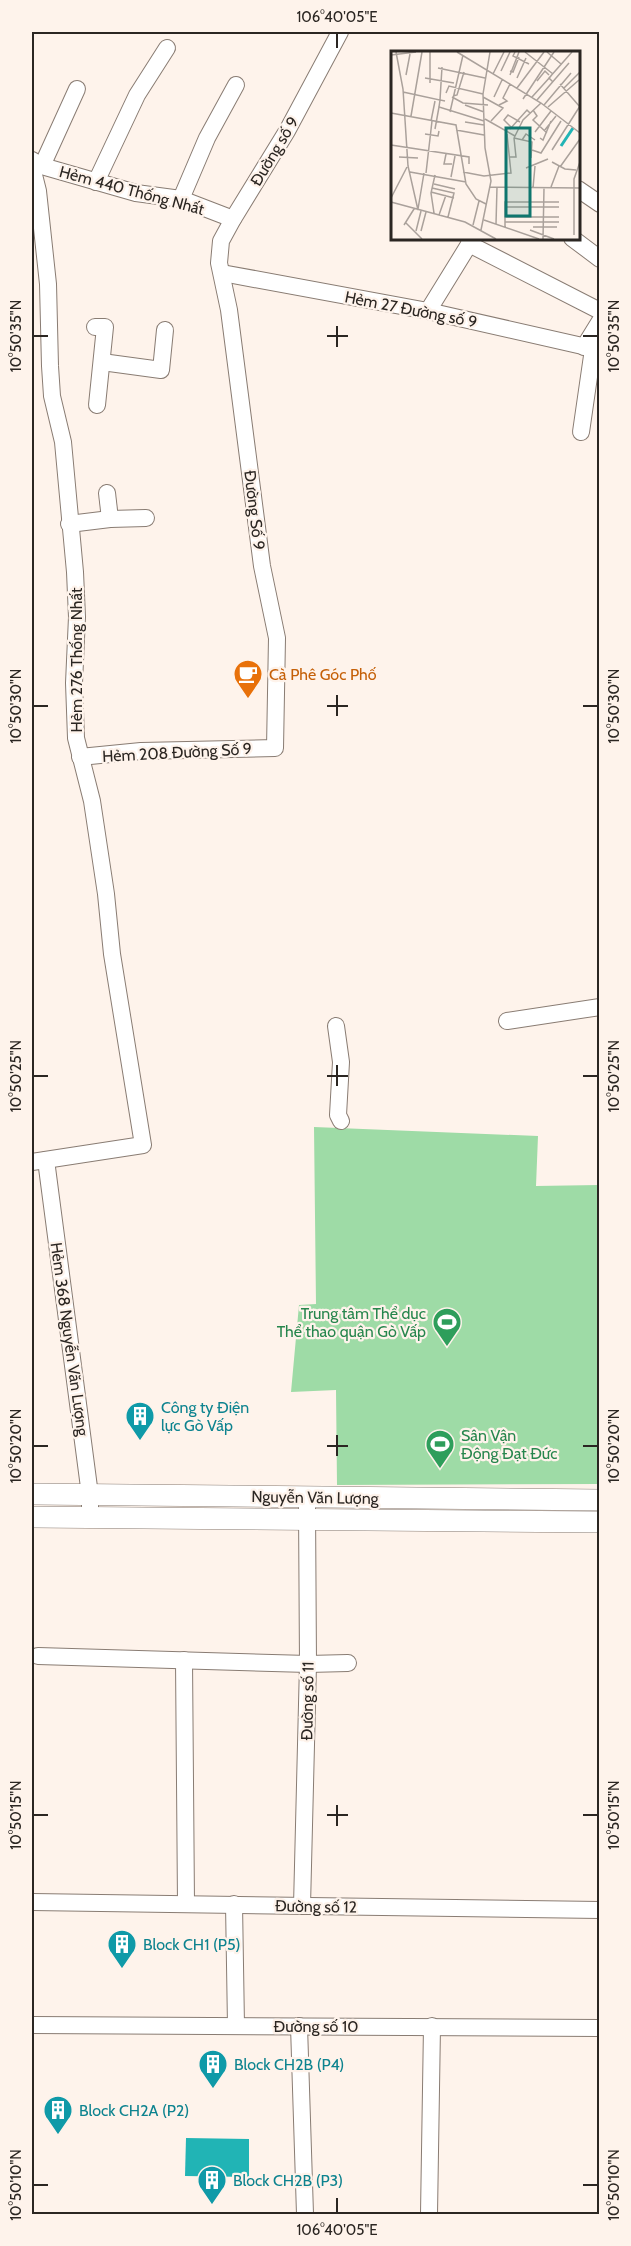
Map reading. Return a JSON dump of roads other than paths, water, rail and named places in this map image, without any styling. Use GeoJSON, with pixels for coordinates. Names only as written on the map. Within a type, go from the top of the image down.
{"type":"FeatureCollection","features":[{"type":"Feature","properties":{"kind":"street","name":"Đường số 9"},"geometry":{"type":"LineString","coordinates":[[222,273],[219,263],[221,241],[288,131],[340,32]]}},
{"type":"Feature","properties":{"kind":"street"},"geometry":{"type":"LineString","coordinates":[[96,182],[137,95],[167,48]]}},
{"type":"Feature","properties":{"kind":"street"},"geometry":{"type":"LineString","coordinates":[[181,200],[207,138],[236,85]]}},
{"type":"Feature","properties":{"kind":"street"},"geometry":{"type":"LineString","coordinates":[[35,165],[77,89]]}},
{"type":"Feature","properties":{"kind":"street","name":"Hẻm 440 Thống Nhất"},"geometry":{"type":"LineString","coordinates":[[35,165],[136,193],[181,200],[233,219]]}},
{"type":"Feature","properties":{"kind":"street","name":"Hẻm 276 Thống Nhất"},"geometry":{"type":"LineString","coordinates":[[35,165],[47,272],[52,396],[63,442],[77,606],[74,683],[76,738],[92,801],[106,894],[112,954],[143,1145],[39,1161]]}},
{"type":"Feature","properties":{"kind":"street"},"geometry":{"type":"LineString","coordinates":[[580,190],[600,204]]}},
{"type":"Feature","properties":{"kind":"street"},"geometry":{"type":"LineString","coordinates":[[575,240],[600,259]]}},
{"type":"Feature","properties":{"kind":"street"},"geometry":{"type":"LineString","coordinates":[[428,311],[471,241],[600,311]]}},
{"type":"Feature","properties":{"kind":"street","name":"Hẻm 27 Đường số 9"},"geometry":{"type":"LineString","coordinates":[[222,273],[428,311],[592,349]]}},
{"type":"Feature","properties":{"kind":"street","name":"Đường Số 9"},"geometry":{"type":"LineString","coordinates":[[222,273],[229,310],[262,566],[277,638],[275,748]]}},
{"type":"Feature","properties":{"kind":"street"},"geometry":{"type":"LineString","coordinates":[[581,432],[592,349],[600,321]]}},
{"type":"Feature","properties":{"kind":"street"},"geometry":{"type":"LineString","coordinates":[[95,327],[105,327],[97,405]]}},
{"type":"Feature","properties":{"kind":"street"},"geometry":{"type":"LineString","coordinates":[[102,362],[161,370],[165,330]]}},
{"type":"Feature","properties":{"kind":"street"},"geometry":{"type":"LineString","coordinates":[[107,493],[110,519]]}},
{"type":"Feature","properties":{"kind":"street"},"geometry":{"type":"LineString","coordinates":[[69,524],[146,518]]}},
{"type":"Feature","properties":{"kind":"street","name":"Hẻm 208 Đường Số 9"},"geometry":{"type":"LineString","coordinates":[[80,757],[141,751],[275,748]]}},
{"type":"Feature","properties":{"kind":"street"},"geometry":{"type":"LineString","coordinates":[[507,1021],[600,1007]]}},
{"type":"Feature","properties":{"kind":"street"},"geometry":{"type":"LineString","coordinates":[[336,1026],[341,1062],[338,1115],[341,1121]]}},
{"type":"Feature","properties":{"kind":"street","name":"Hẻm 368 Nguyễn Văn Lượng"},"geometry":{"type":"LineString","coordinates":[[39,1161],[90,1495],[90,1517]]}},
{"type":"Feature","properties":{"kind":"street","name":"Nguyễn Văn Lượng"},"geometry":{"type":"LineString","coordinates":[[32,1494],[600,1500]]}},
{"type":"Feature","properties":{"kind":"street","name":"Đường số 11"},"geometry":{"type":"LineString","coordinates":[[303,1906],[308,1664],[307,1497]]}},
{"type":"Feature","properties":{"kind":"street","name":"Nguyễn Văn Lượng"},"geometry":{"type":"LineString","coordinates":[[32,1517],[600,1522]]}},
{"type":"Feature","properties":{"kind":"street"},"geometry":{"type":"LineString","coordinates":[[38,1656],[308,1664],[348,1663]]}},
{"type":"Feature","properties":{"kind":"street"},"geometry":{"type":"LineString","coordinates":[[183,1660],[186,1904]]}},
{"type":"Feature","properties":{"kind":"street","name":"Đường số 12"},"geometry":{"type":"LineString","coordinates":[[32,1902],[600,1910]]}},
{"type":"Feature","properties":{"kind":"street"},"geometry":{"type":"LineString","coordinates":[[234,1905],[236,2026]]}},
{"type":"Feature","properties":{"kind":"street","name":"Đường số 10"},"geometry":{"type":"LineString","coordinates":[[32,2025],[600,2028]]}},
{"type":"Feature","properties":{"kind":"street"},"geometry":{"type":"LineString","coordinates":[[299,2026],[305,2214]]}},
{"type":"Feature","properties":{"kind":"street"},"geometry":{"type":"LineString","coordinates":[[429,2214],[432,2026]]}},
{"type":"Feature","properties":{"kind":"water"},"geometry":{"type":"Polygon","coordinates":[[[186,2138],[249,2139],[249,2177],[185,2176],[186,2138]]]}},
{"type":"Feature","properties":{"kind":"place","name":"Cà Phê Góc Phố"},"geometry":{"type":"Point","coordinates":[248,700]}},
{"type":"Feature","properties":{"kind":"place","name":"Trung tâm Thể dục Thể thao quận Gò Vấp"},"geometry":{"type":"Point","coordinates":[447,1348]}},
{"type":"Feature","properties":{"kind":"place","name":"Công ty Điện lực Gò Vấp"},"geometry":{"type":"Point","coordinates":[140,1442]}},
{"type":"Feature","properties":{"kind":"place","name":"Sân Vận Động Đạt Đức"},"geometry":{"type":"Point","coordinates":[440,1470]}},
{"type":"Feature","properties":{"kind":"place","name":"Block CH1 (P5)"},"geometry":{"type":"Point","coordinates":[122,1970]}},
{"type":"Feature","properties":{"kind":"place","name":"Block CH2B (P4)"},"geometry":{"type":"Point","coordinates":[213,2090]}},
{"type":"Feature","properties":{"kind":"place","name":"Block CH2A (P2)"},"geometry":{"type":"Point","coordinates":[58,2136]}},
{"type":"Feature","properties":{"kind":"place","name":"Block CH2B (P3)"},"geometry":{"type":"Point","coordinates":[212,2206]}}]}
